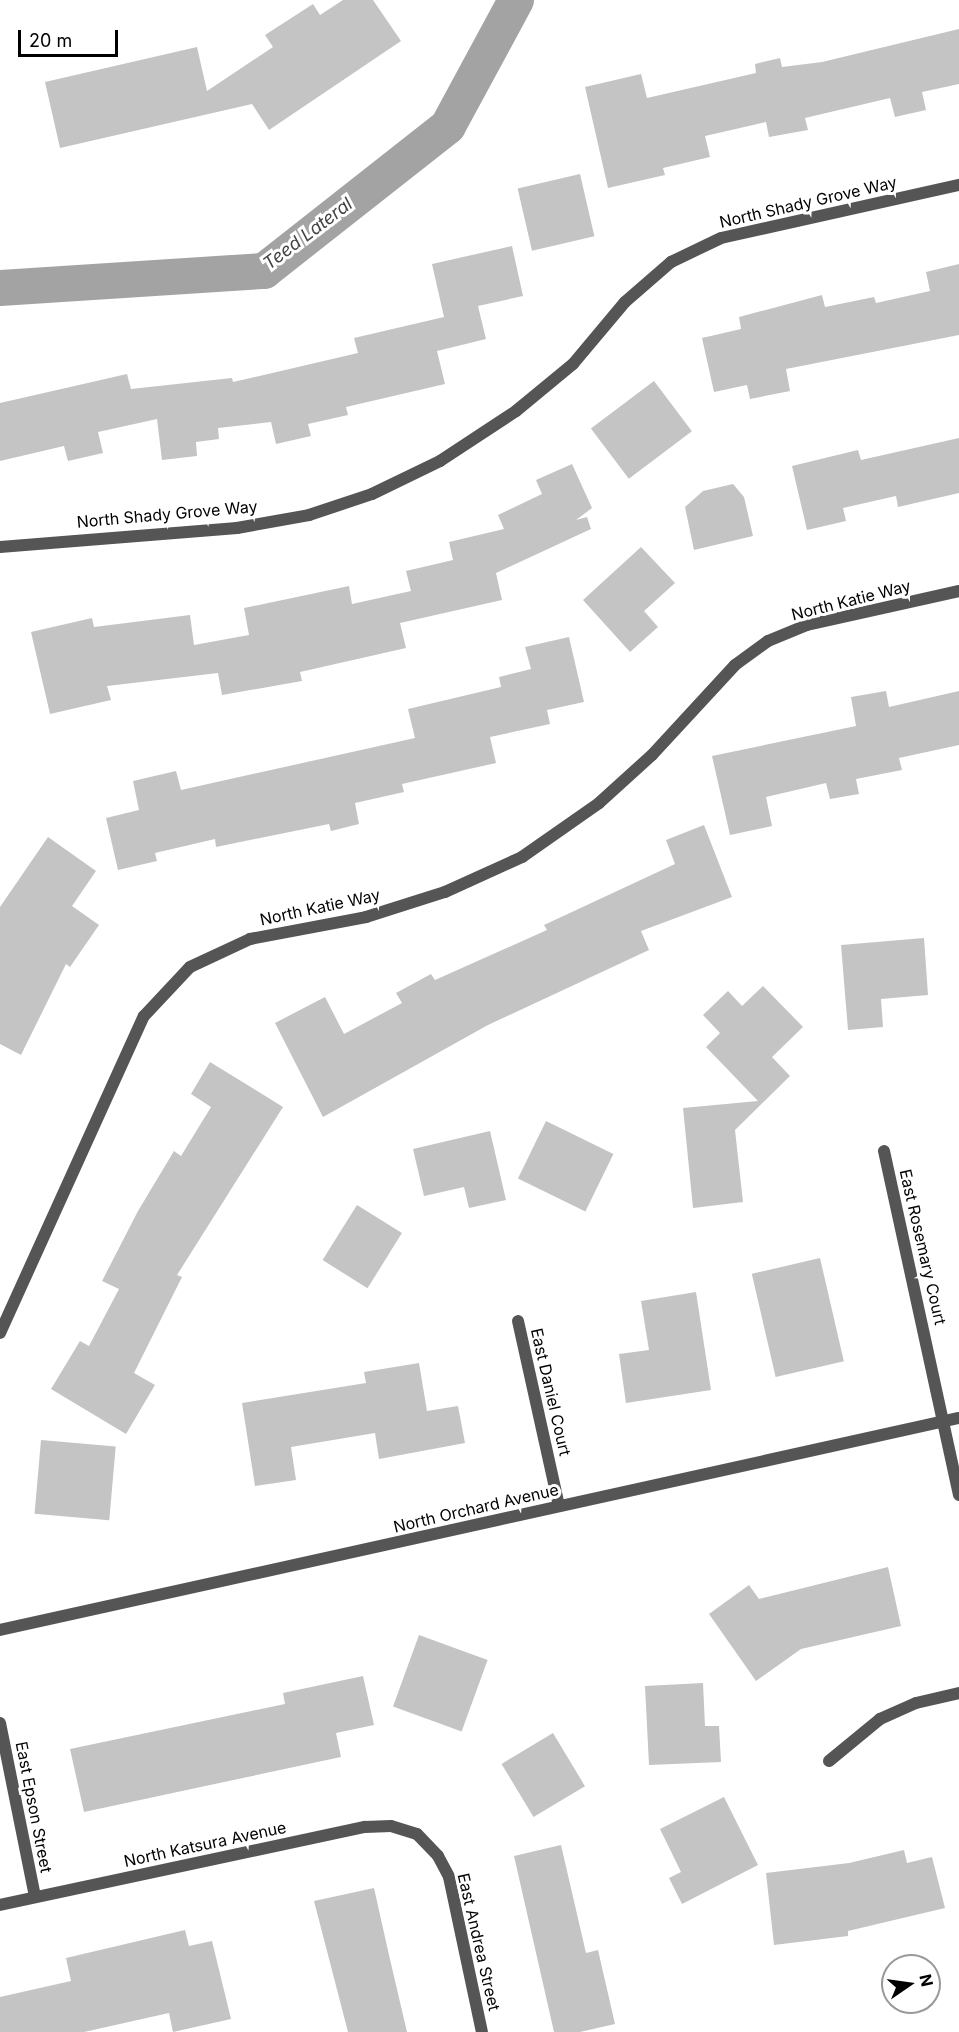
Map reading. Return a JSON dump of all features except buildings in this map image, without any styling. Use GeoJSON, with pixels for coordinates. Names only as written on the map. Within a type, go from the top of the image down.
{"type":"FeatureCollection","features":[{"type":"Feature","properties":{"kind":"street","name":"North Shady Grove Way"},"geometry":{"type":"LineString","coordinates":[[0,548],[237,528],[309,515],[372,494],[440,460],[516,411],[573,364],[624,302],[671,262],[721,238],[959,185]]}},
{"type":"Feature","properties":{"kind":"street","name":"North Katie Way"},"geometry":{"type":"LineString","coordinates":[[0,1333],[144,1016],[190,967],[250,939],[366,917],[445,892],[522,857],[599,803],[652,755],[735,665],[768,641],[807,625],[959,591]]}},
{"type":"Feature","properties":{"kind":"street","name":"East Rosemary Court"},"geometry":{"type":"LineString","coordinates":[[884,1151],[959,1495]]}},
{"type":"Feature","properties":{"kind":"street","name":"East Daniel Court"},"geometry":{"type":"LineString","coordinates":[[518,1321],[559,1506]]}},
{"type":"Feature","properties":{"kind":"street","name":"North Orchard Avenue"},"geometry":{"type":"LineString","coordinates":[[0,1630],[959,1418]]}},
{"type":"Feature","properties":{"kind":"street"},"geometry":{"type":"LineString","coordinates":[[829,1761],[880,1719],[916,1702],[959,1693]]}},
{"type":"Feature","properties":{"kind":"street","name":"East Epson Street"},"geometry":{"type":"LineString","coordinates":[[0,1723],[35,1898]]}},
{"type":"Feature","properties":{"kind":"street","name":"North Katsura Avenue"},"geometry":{"type":"LineString","coordinates":[[0,1905],[365,1827],[391,1826],[417,1834]]}},
{"type":"Feature","properties":{"kind":"street","name":"East Andrea Street"},"geometry":{"type":"LineString","coordinates":[[417,1834],[438,1856],[449,1877],[482,2032]]}},
{"type":"Feature","properties":{"kind":"waterway","name":"Teed Lateral"},"geometry":{"type":"LineString","coordinates":[[0,288],[264,271],[448,126],[516,0]]}}]}
